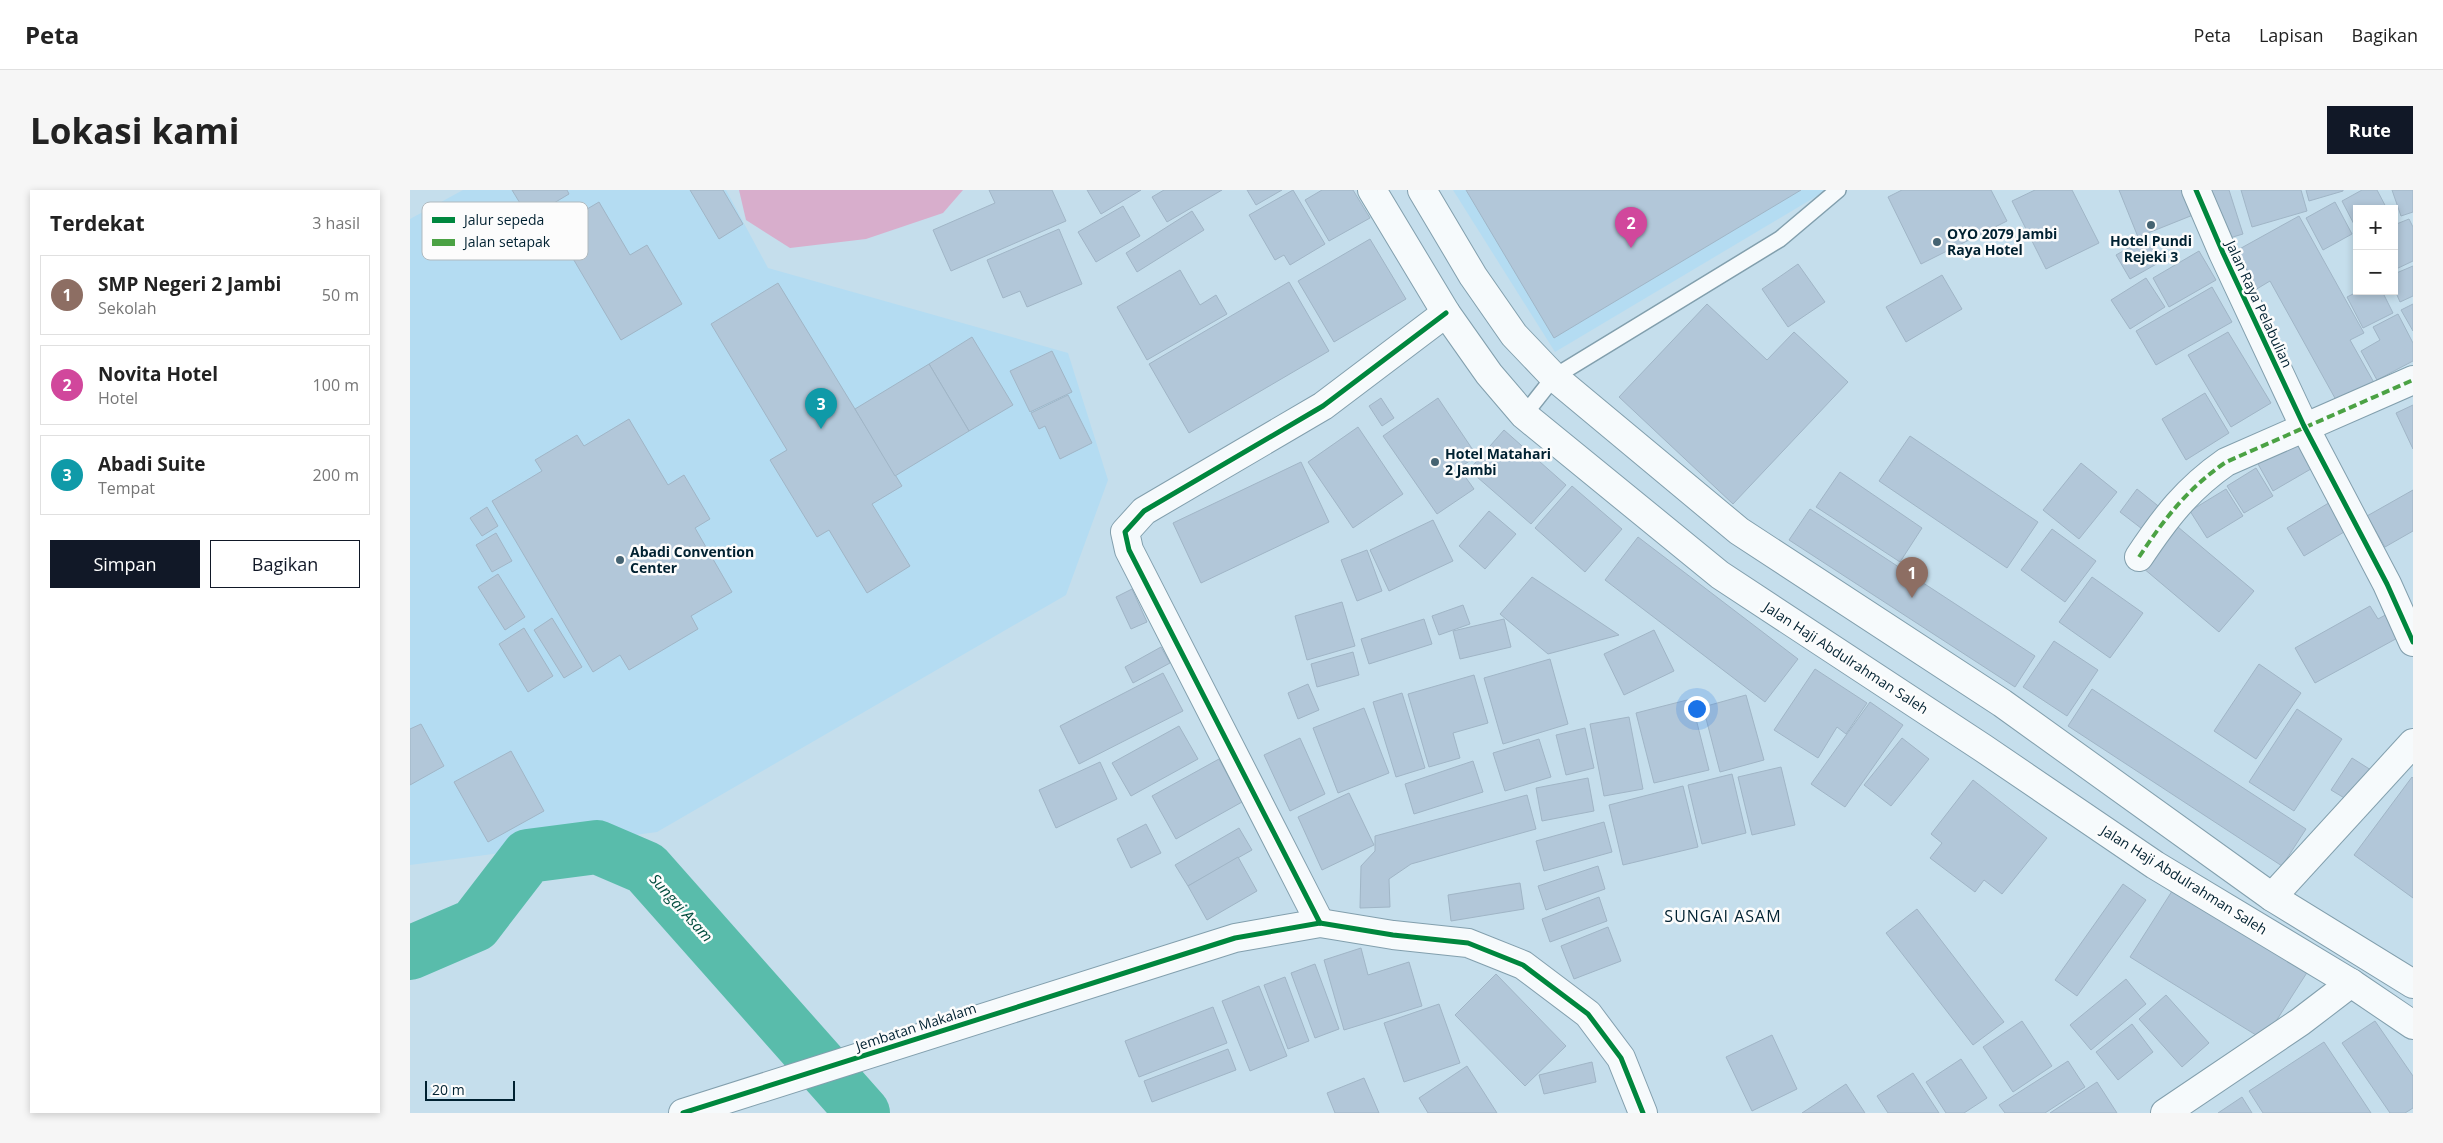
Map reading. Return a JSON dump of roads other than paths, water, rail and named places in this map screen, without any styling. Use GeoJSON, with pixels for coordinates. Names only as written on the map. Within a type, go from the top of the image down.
{"type":"FeatureCollection","features":[{"type":"Feature","properties":{"kind":"main road","name":"Jalan Haji Abdulrahman Saleh"},"geometry":{"type":"LineString","coordinates":[[1372,190],[1446,312],[1489,374],[1524,416],[1720,576],[1983,748],[2155,865],[2351,983],[2413,1025]]}},
{"type":"Feature","properties":{"kind":"main road"},"geometry":{"type":"LineString","coordinates":[[1422,190],[1472,276],[1514,334],[1554,377],[1739,531],[2002,703],[2272,897],[2413,984]]}},
{"type":"Feature","properties":{"kind":"main road","name":"Jalan Raya Pelabulian"},"geometry":{"type":"LineString","coordinates":[[2196,190],[2222,253],[2304,426],[2387,584],[2411,634]]}},
{"type":"Feature","properties":{"kind":"main road"},"geometry":{"type":"LineString","coordinates":[[1320,923],[1129,550],[1125,532],[1144,511],[1323,406],[1446,312]]}},
{"type":"Feature","properties":{"kind":"main road"},"geometry":{"type":"LineString","coordinates":[[2139,557],[2180,502],[2200,480],[2226,462],[2304,426],[2413,380]]}},
{"type":"Feature","properties":{"kind":"main road"},"geometry":{"type":"LineString","coordinates":[[2272,897],[2413,744]]}},
{"type":"Feature","properties":{"kind":"main road","name":"Jembatan Makalam"},"geometry":{"type":"LineString","coordinates":[[683,1113],[1235,938],[1320,923],[1393,935],[1468,943],[1523,965],[1588,1014],[1621,1058],[1643,1113]]}},
{"type":"Feature","properties":{"kind":"main road"},"geometry":{"type":"LineString","coordinates":[[2165,1113],[2300,1022],[2351,983]]}},
{"type":"Feature","properties":{"kind":"lane"},"geometry":{"type":"LineString","coordinates":[[1524,416],[1554,377],[1780,239],[1838,190]]}},
{"type":"Feature","properties":{"kind":"waterway","name":"Sungai Asam"},"geometry":{"type":"LineString","coordinates":[[410,953],[475,925],[528,856],[597,847],[646,868],[863,1113]]}},
{"type":"Feature","properties":{"kind":"place","name":"Hotel Pundi Rejeki 3"},"geometry":{"type":"Point","coordinates":[2151,225]}},
{"type":"Feature","properties":{"kind":"place","name":"OYO 2079 Jambi Raya Hotel"},"geometry":{"type":"Point","coordinates":[1937,242]}},
{"type":"Feature","properties":{"kind":"place","name":"Novita Hotel"},"geometry":{"type":"Point","coordinates":[1631,248]}},
{"type":"Feature","properties":{"kind":"place","name":"Abadi Suite"},"geometry":{"type":"Point","coordinates":[821,429]}},
{"type":"Feature","properties":{"kind":"place","name":"Hotel Matahari 2 Jambi"},"geometry":{"type":"Point","coordinates":[1435,462]}},
{"type":"Feature","properties":{"kind":"place","name":"Abadi Convention Center"},"geometry":{"type":"Point","coordinates":[620,560]}},
{"type":"Feature","properties":{"kind":"place","name":"SMP Negeri 2 Jambi"},"geometry":{"type":"Point","coordinates":[1912,598]}},
{"type":"Feature","properties":{"kind":"district","name":"SUNGAI ASAM"},"geometry":{"type":"Point","coordinates":[1723,916]}}]}
